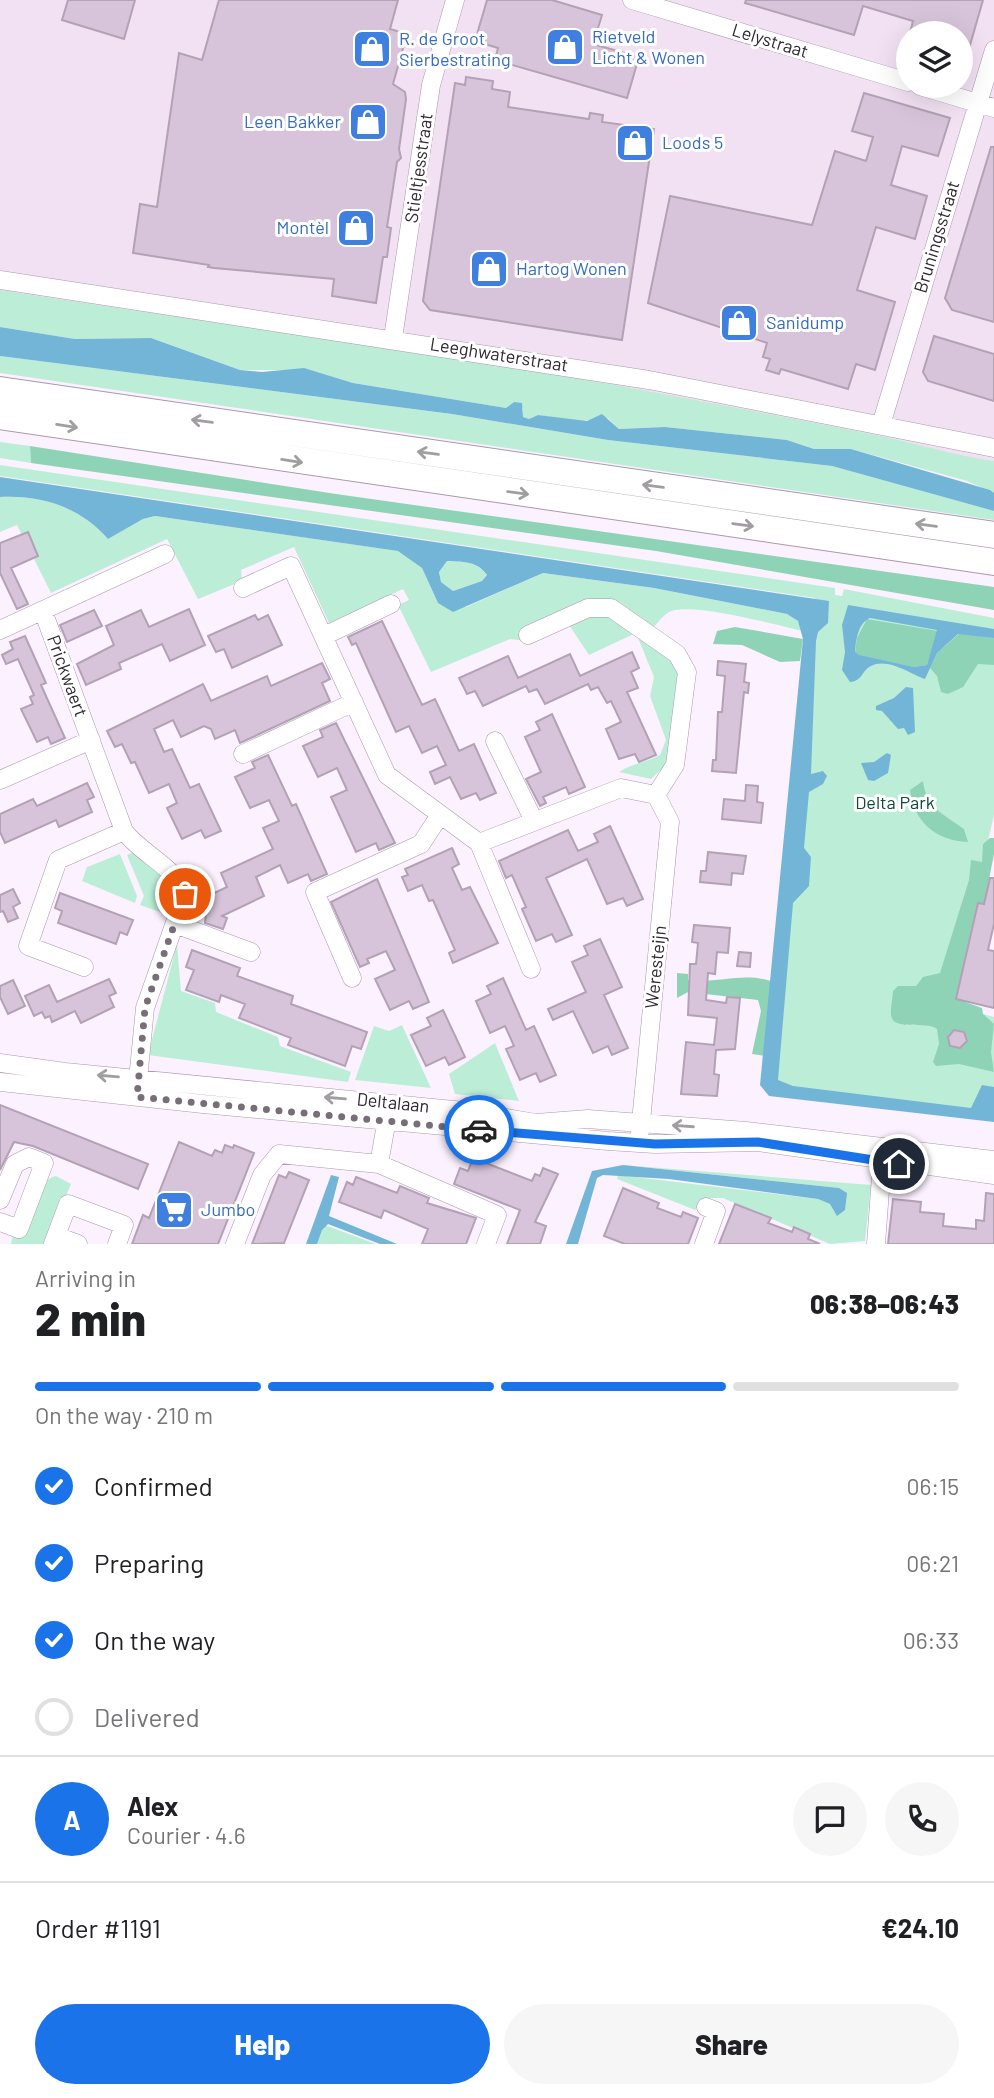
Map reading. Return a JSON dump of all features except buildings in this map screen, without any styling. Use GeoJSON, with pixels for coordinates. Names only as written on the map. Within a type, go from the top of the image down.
{"type":"FeatureCollection","features":[{"type":"Feature","properties":{"kind":"highway"},"geometry":{"type":"LineString","coordinates":[[0,390],[994,535]]}},
{"type":"Feature","properties":{"kind":"highway"},"geometry":{"type":"LineString","coordinates":[[0,416],[994,562]]}},
{"type":"Feature","properties":{"kind":"street","name":"Stieltjesstraat"},"geometry":{"type":"LineString","coordinates":[[394,338],[431,85],[455,0]]}},
{"type":"Feature","properties":{"kind":"street","name":"Lelystraat"},"geometry":{"type":"LineString","coordinates":[[632,0],[896,78]]}},
{"type":"Feature","properties":{"kind":"street","name":"Bruningsstraat"},"geometry":{"type":"LineString","coordinates":[[881,425],[986,106],[994,50]]}},
{"type":"Feature","properties":{"kind":"street"},"geometry":{"type":"LineString","coordinates":[[960,98],[986,106]]}},
{"type":"Feature","properties":{"kind":"street","name":"Leeghwaterstraat"},"geometry":{"type":"LineString","coordinates":[[0,280],[394,338],[649,380],[994,449]]}},
{"type":"Feature","properties":{"kind":"street","name":"Prickwaert"},"geometry":{"type":"LineString","coordinates":[[0,630],[165,554]]}},
{"type":"Feature","properties":{"kind":"street"},"geometry":{"type":"LineString","coordinates":[[243,588],[291,566],[387,775],[479,843],[531,968]]}},
{"type":"Feature","properties":{"kind":"street"},"geometry":{"type":"LineString","coordinates":[[324,636],[391,604]]}},
{"type":"Feature","properties":{"kind":"street"},"geometry":{"type":"LineString","coordinates":[[479,843],[621,788],[656,795],[675,765],[687,671],[677,654],[611,608],[588,608],[528,635]]}},
{"type":"Feature","properties":{"kind":"street","name":"Prickwaert"},"geometry":{"type":"LineString","coordinates":[[43,611],[124,831],[133,844],[181,883],[185,894],[145,1008],[137,1097]]}},
{"type":"Feature","properties":{"kind":"street"},"geometry":{"type":"LineString","coordinates":[[243,754],[354,702]]}},
{"type":"Feature","properties":{"kind":"street","name":"Prickwaert"},"geometry":{"type":"LineString","coordinates":[[0,779],[91,740]]}},
{"type":"Feature","properties":{"kind":"street"},"geometry":{"type":"LineString","coordinates":[[495,741],[534,821]]}},
{"type":"Feature","properties":{"kind":"street","name":"Weresteijn"},"geometry":{"type":"LineString","coordinates":[[639,1143],[670,822],[656,795]]}},
{"type":"Feature","properties":{"kind":"street"},"geometry":{"type":"LineString","coordinates":[[352,978],[315,892],[421,844],[440,815]]}},
{"type":"Feature","properties":{"kind":"street"},"geometry":{"type":"LineString","coordinates":[[84,967],[28,946],[58,860],[124,831]]}},
{"type":"Feature","properties":{"kind":"street"},"geometry":{"type":"LineString","coordinates":[[175,924],[251,952]]}},
{"type":"Feature","properties":{"kind":"street","name":"Deltalaan"},"geometry":{"type":"LineString","coordinates":[[0,1063],[138,1079],[389,1102],[464,1111],[514,1121],[588,1119],[641,1123],[883,1154],[994,1175]]}},
{"type":"Feature","properties":{"kind":"street","name":"Deltalaan"},"geometry":{"type":"LineString","coordinates":[[0,1082],[387,1122],[639,1143],[758,1142],[883,1154],[994,1160]]}},
{"type":"Feature","properties":{"kind":"street"},"geometry":{"type":"LineString","coordinates":[[379,1164],[389,1102]]}},
{"type":"Feature","properties":{"kind":"street"},"geometry":{"type":"LineString","coordinates":[[235,1244],[262,1175],[279,1154],[379,1164],[497,1215],[486,1244]]}},
{"type":"Feature","properties":{"kind":"street"},"geometry":{"type":"LineString","coordinates":[[876,1244],[883,1154]]}},
{"type":"Feature","properties":{"kind":"street"},"geometry":{"type":"LineString","coordinates":[[0,1200],[15,1164],[30,1157],[44,1163],[19,1229],[0,1222]]}},
{"type":"Feature","properties":{"kind":"street"},"geometry":{"type":"LineString","coordinates":[[78,1244],[54,1240],[68,1204],[124,1224],[117,1244]]}},
{"type":"Feature","properties":{"kind":"street"},"geometry":{"type":"LineString","coordinates":[[704,1244],[716,1211],[706,1207]]}},
{"type":"Feature","properties":{"kind":"shaded area"},"geometry":{"type":"Polygon","coordinates":[[[0,0],[994,0],[994,468],[0,303],[0,0]]]}},
{"type":"Feature","properties":{"kind":"green space"},"geometry":{"type":"Polygon","coordinates":[[[0,290],[553,374],[871,434],[994,461],[994,493],[967,481],[851,449],[814,449],[787,440],[665,427],[619,429],[608,418],[581,421],[538,415],[529,419],[523,417],[523,409],[514,402],[506,408],[353,383],[310,370],[240,370],[151,338],[75,339],[0,327],[0,290]]]}},
{"type":"Feature","properties":{"kind":"green space"},"geometry":{"type":"Polygon","coordinates":[[[0,356],[452,414],[608,440],[832,466],[994,511],[994,520],[0,373],[0,356]]]}},
{"type":"Feature","properties":{"kind":"green space"},"geometry":{"type":"Polygon","coordinates":[[[0,442],[30,446],[31,463],[0,458],[0,442]]]}},
{"type":"Feature","properties":{"kind":"green space"},"geometry":{"type":"Polygon","coordinates":[[[30,446],[336,494],[994,587],[994,610],[656,551],[31,463],[30,446]]]}},
{"type":"Feature","properties":{"kind":"green space","name":"Delta Park"},"geometry":{"type":"Polygon","coordinates":[[[0,465],[835,588],[835,595],[842,596],[844,589],[994,618],[994,815],[950,1005],[994,1017],[994,1112],[763,1088],[815,598],[0,476],[0,465]]]}},
{"type":"Feature","properties":{"kind":"green space"},"geometry":{"type":"Polygon","coordinates":[[[0,497],[31,498],[59,505],[85,519],[108,539],[143,519],[155,516],[399,551],[422,568],[438,603],[466,607],[543,573],[654,588],[787,614],[798,621],[803,631],[738,616],[687,609],[668,613],[654,627],[610,604],[527,641],[510,639],[431,672],[398,605],[409,600],[403,589],[329,623],[294,547],[241,570],[242,581],[198,599],[167,539],[51,593],[17,525],[0,532],[0,497]]]}},
{"type":"Feature","properties":{"kind":"green space"},"geometry":{"type":"Polygon","coordinates":[[[447,561],[474,565],[487,575],[482,581],[453,591],[441,582],[439,572],[447,561]]]}},
{"type":"Feature","properties":{"kind":"green space"},"geometry":{"type":"Polygon","coordinates":[[[606,615],[615,618],[673,658],[680,674],[668,763],[651,779],[619,772],[660,755],[666,740],[650,696],[654,677],[636,633],[589,655],[569,625],[593,616],[606,615]]]}},
{"type":"Feature","properties":{"kind":"green space"},"geometry":{"type":"Polygon","coordinates":[[[867,619],[938,631],[927,665],[914,667],[859,656],[855,652],[857,638],[867,619]]]}},
{"type":"Feature","properties":{"kind":"green space"},"geometry":{"type":"Polygon","coordinates":[[[735,627],[803,639],[800,661],[780,662],[742,645],[713,644],[717,631],[735,627]]]}},
{"type":"Feature","properties":{"kind":"green space"},"geometry":{"type":"Polygon","coordinates":[[[960,633],[994,638],[994,665],[978,664],[963,687],[948,694],[941,692],[937,676],[930,668],[937,653],[960,633]]]}},
{"type":"Feature","properties":{"kind":"green space"},"geometry":{"type":"Polygon","coordinates":[[[923,781],[932,804],[964,829],[968,842],[946,838],[921,820],[910,790],[923,781]]]}},
{"type":"Feature","properties":{"kind":"green space"},"geometry":{"type":"Polygon","coordinates":[[[994,838],[994,854],[965,1002],[982,1008],[983,1014],[994,1024],[991,1052],[994,1072],[959,1064],[936,1066],[933,1062],[939,1044],[937,1029],[925,1025],[903,1025],[893,1020],[893,991],[898,986],[916,986],[923,977],[940,973],[969,880],[971,860],[982,862],[983,844],[994,838]]]}},
{"type":"Feature","properties":{"kind":"green space"},"geometry":{"type":"Polygon","coordinates":[[[136,851],[161,872],[171,885],[174,904],[171,916],[140,905],[144,896],[127,855],[136,851]]]}},
{"type":"Feature","properties":{"kind":"green space"},"geometry":{"type":"Polygon","coordinates":[[[120,854],[137,896],[135,903],[82,881],[87,867],[120,854]]]}},
{"type":"Feature","properties":{"kind":"green space"},"geometry":{"type":"Polygon","coordinates":[[[177,944],[181,991],[215,1003],[216,1012],[278,1037],[280,1046],[351,1072],[348,1082],[148,1055],[177,944]]]}},
{"type":"Feature","properties":{"kind":"green space"},"geometry":{"type":"Polygon","coordinates":[[[677,973],[688,974],[688,980],[699,981],[750,978],[771,981],[765,1056],[752,1054],[761,1011],[758,1000],[688,992],[677,998],[677,973]]]}},
{"type":"Feature","properties":{"kind":"green space"},"geometry":{"type":"Polygon","coordinates":[[[402,1025],[431,1088],[355,1080],[374,1026],[389,1031],[402,1025]]]}},
{"type":"Feature","properties":{"kind":"green space"},"geometry":{"type":"Polygon","coordinates":[[[495,1043],[519,1101],[455,1094],[449,1074],[495,1043]]]}},
{"type":"Feature","properties":{"kind":"green space"},"geometry":{"type":"Polygon","coordinates":[[[623,1165],[871,1185],[865,1241],[830,1244],[723,1198],[705,1198],[695,1210],[617,1179],[618,1175],[818,1199],[830,1204],[839,1188],[623,1165]]]}},
{"type":"Feature","properties":{"kind":"green space"},"geometry":{"type":"Polygon","coordinates":[[[56,1176],[71,1184],[45,1244],[11,1244],[21,1215],[33,1194],[56,1176]]]}},
{"type":"Feature","properties":{"kind":"green space"},"geometry":{"type":"Polygon","coordinates":[[[322,1224],[376,1244],[314,1244],[322,1224]]]}},
{"type":"Feature","properties":{"kind":"water"},"geometry":{"type":"Polygon","coordinates":[[[0,327],[75,339],[151,338],[240,370],[262,372],[304,368],[353,383],[506,408],[514,402],[522,403],[523,417],[529,419],[538,415],[587,421],[602,414],[619,429],[665,427],[787,440],[814,449],[851,449],[990,490],[994,493],[994,511],[832,466],[608,440],[452,414],[0,356],[0,327]]]}},
{"type":"Feature","properties":{"kind":"water"},"geometry":{"type":"Polygon","coordinates":[[[0,477],[829,601],[828,623],[818,632],[816,641],[811,774],[823,771],[827,776],[823,784],[809,792],[804,848],[811,857],[809,886],[793,903],[778,1080],[793,1086],[971,1108],[982,1085],[994,1087],[994,1122],[769,1096],[760,1085],[803,639],[798,621],[787,614],[654,588],[543,573],[453,612],[438,603],[422,568],[398,551],[155,516],[143,519],[108,539],[85,519],[59,505],[31,498],[0,497],[0,477]],[[447,561],[439,572],[441,582],[453,591],[482,581],[487,575],[474,565],[447,561]]]}},
{"type":"Feature","properties":{"kind":"water"},"geometry":{"type":"Polygon","coordinates":[[[848,605],[994,629],[994,638],[958,634],[937,653],[925,679],[899,667],[877,664],[868,668],[857,680],[850,682],[842,670],[845,652],[842,625],[848,605]],[[870,618],[860,628],[855,652],[914,667],[927,665],[937,630],[870,618]]]}},
{"type":"Feature","properties":{"kind":"water"},"geometry":{"type":"Polygon","coordinates":[[[906,687],[913,688],[915,732],[908,735],[904,728],[898,729],[882,711],[876,710],[876,706],[894,698],[906,687]]]}},
{"type":"Feature","properties":{"kind":"water"},"geometry":{"type":"Polygon","coordinates":[[[887,753],[891,755],[888,773],[874,781],[868,780],[861,763],[874,762],[887,753]]]}},
{"type":"Feature","properties":{"kind":"water"},"geometry":{"type":"Polygon","coordinates":[[[623,1165],[839,1188],[847,1193],[845,1210],[837,1216],[830,1204],[818,1199],[669,1179],[603,1175],[597,1178],[578,1244],[566,1244],[592,1171],[623,1165]]]}},
{"type":"Feature","properties":{"kind":"water"},"geometry":{"type":"Polygon","coordinates":[[[331,1175],[339,1177],[329,1216],[397,1244],[380,1244],[328,1224],[322,1230],[317,1244],[306,1244],[331,1175]]]}},
{"type":"Feature","properties":{"kind":"way so far"},"geometry":{"type":"LineString","coordinates":[[185,894],[145,1008],[137,1097],[479,1130]]}},
{"type":"Feature","properties":{"kind":"place","name":"Rietveld Licht & Wonen"},"geometry":{"type":"Point","coordinates":[565,47]}},
{"type":"Feature","properties":{"kind":"place","name":"R. de Groot Sierbestrating"},"geometry":{"type":"Point","coordinates":[372,49]}},
{"type":"Feature","properties":{"kind":"place","name":"Leen Bakker"},"geometry":{"type":"Point","coordinates":[368,122]}},
{"type":"Feature","properties":{"kind":"place","name":"Loods 5"},"geometry":{"type":"Point","coordinates":[635,143]}},
{"type":"Feature","properties":{"kind":"place","name":"Montèl"},"geometry":{"type":"Point","coordinates":[356,228]}},
{"type":"Feature","properties":{"kind":"place","name":"Hartog Wonen"},"geometry":{"type":"Point","coordinates":[489,269]}},
{"type":"Feature","properties":{"kind":"place","name":"Sanidump"},"geometry":{"type":"Point","coordinates":[739,323]}},
{"type":"Feature","properties":{"kind":"place","name":"Jumbo"},"geometry":{"type":"Point","coordinates":[174,1210]}},
{"type":"Feature","properties":{"kind":"route"},"geometry":{"type":"LineString","coordinates":[[479,1130],[655,1144],[758,1142],[899,1164]]}}]}
